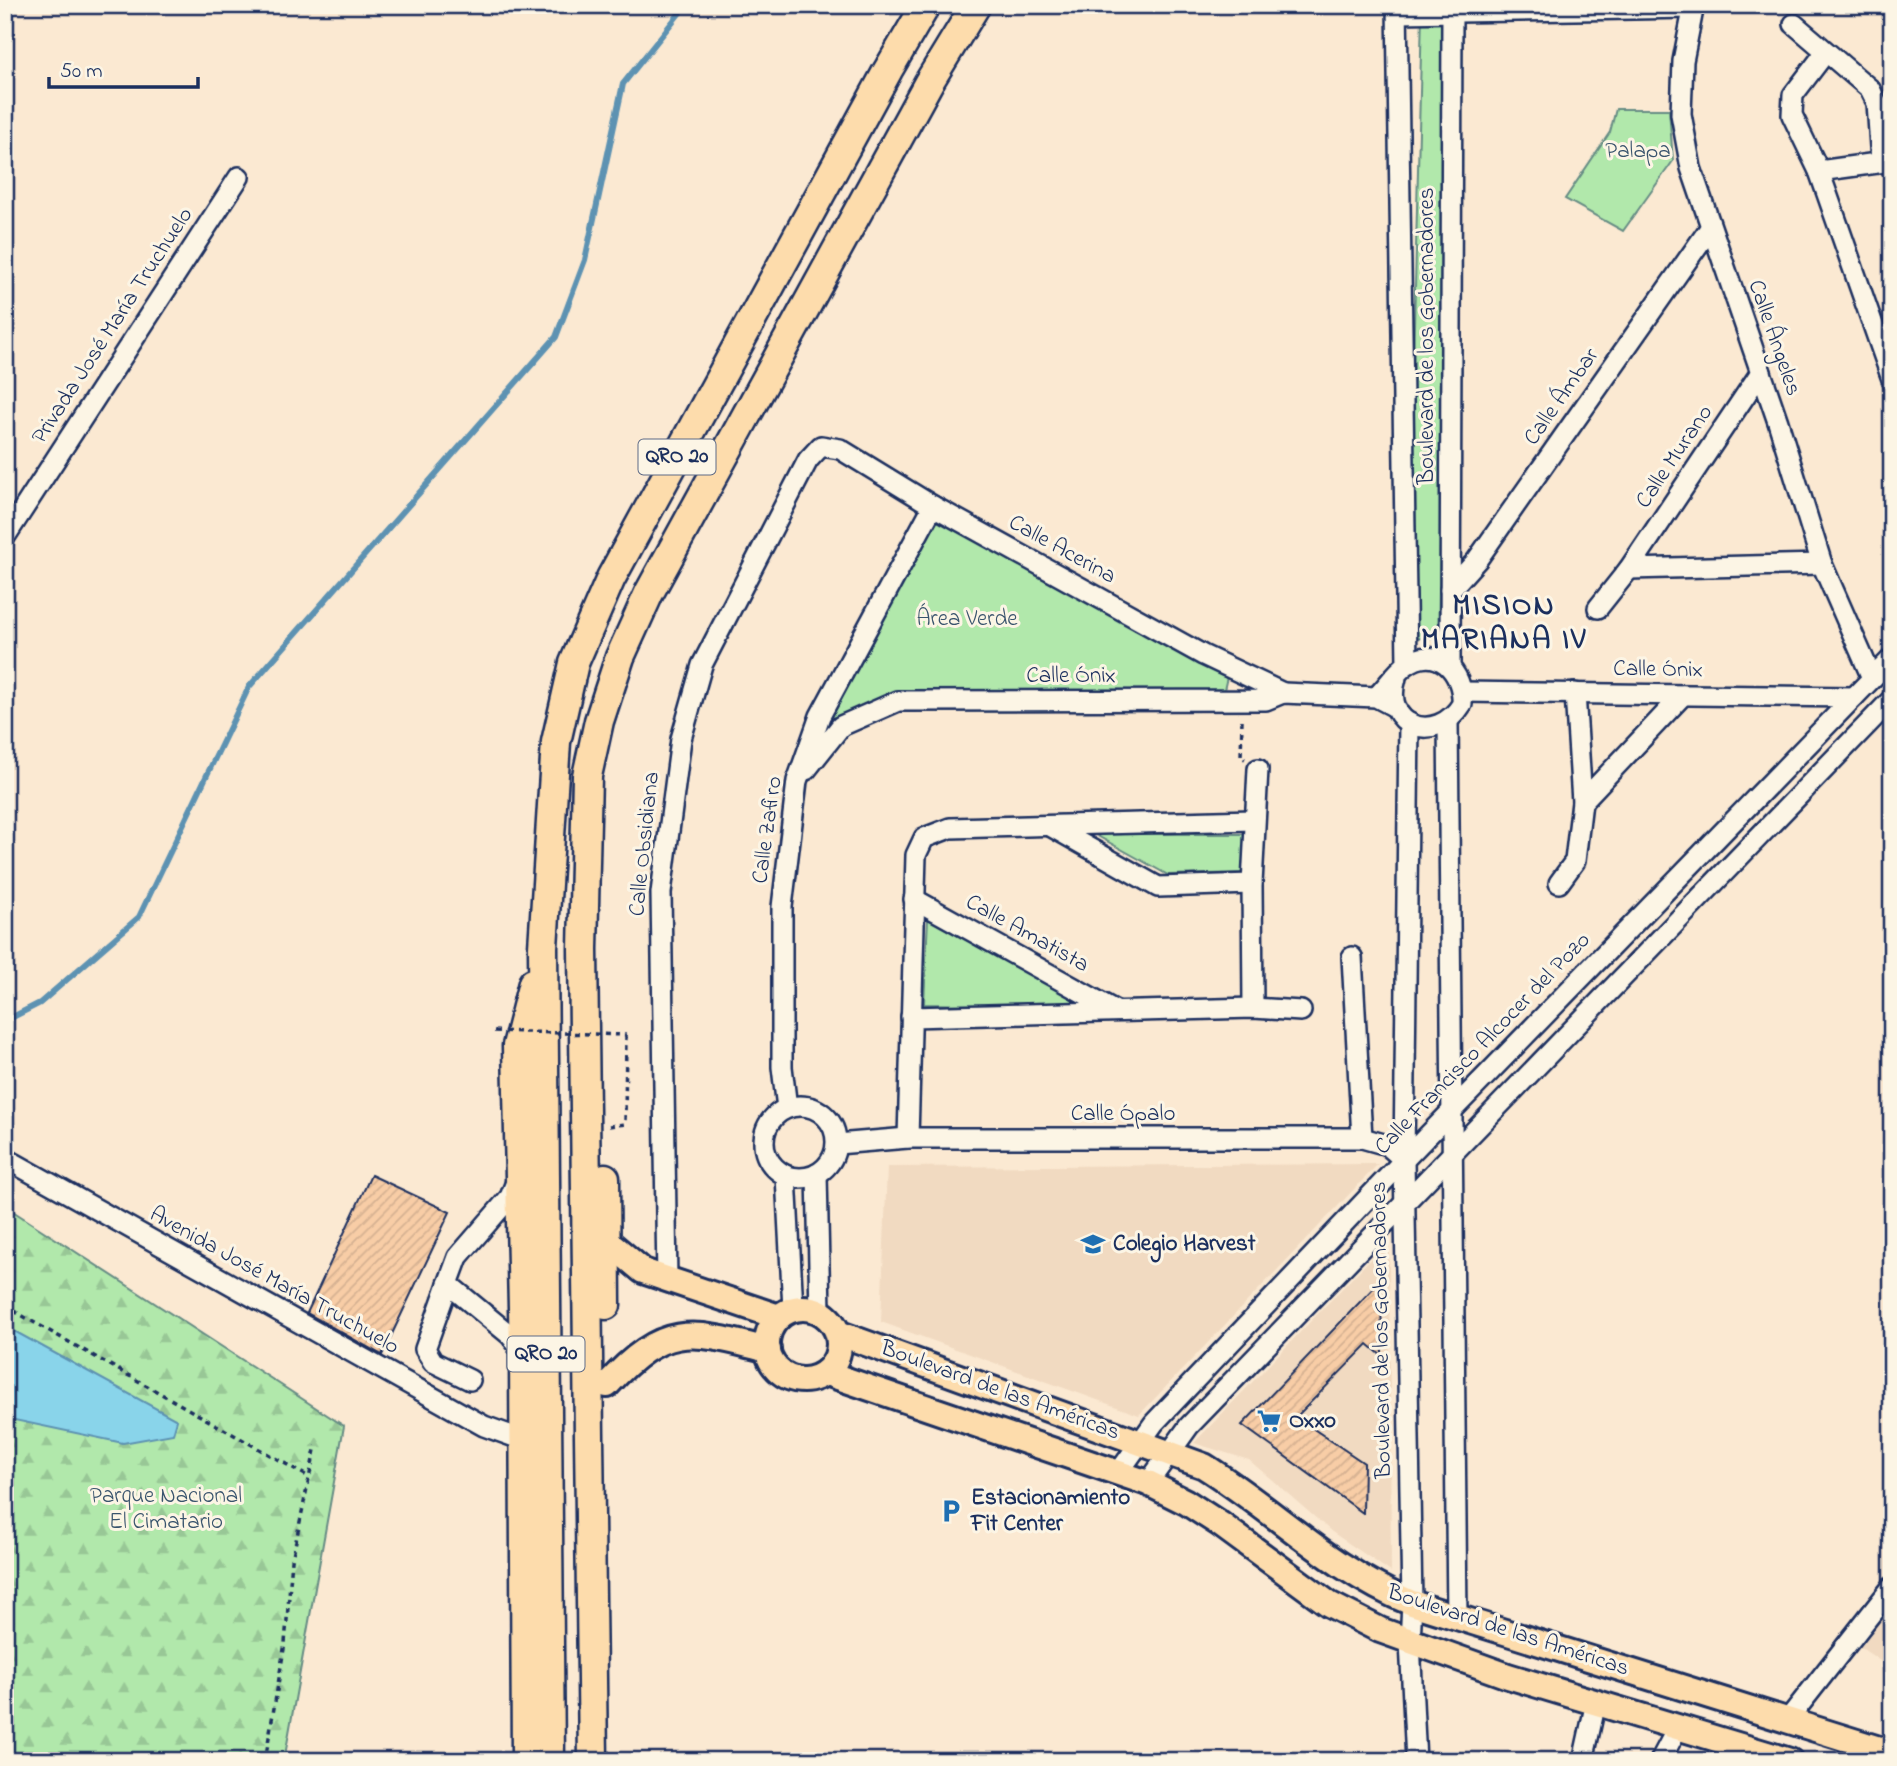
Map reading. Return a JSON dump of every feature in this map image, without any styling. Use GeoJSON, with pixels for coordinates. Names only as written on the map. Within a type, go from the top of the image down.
{"type":"FeatureCollection","features":[{"type":"Feature","properties":{"kind":"highway","name":"QRO 20"},"geometry":{"type":"LineString","coordinates":[[550,1761],[542,947],[556,743],[574,663],[611,578],[881,82],[926,5]]}},
{"type":"Feature","properties":{"kind":"highway","name":"QRO 20"},"geometry":{"type":"LineString","coordinates":[[593,1761],[583,949],[587,776],[598,721],[620,657],[649,593],[929,82],[976,5]]}},
{"type":"Feature","properties":{"kind":"highway"},"geometry":{"type":"LineString","coordinates":[[526,1761],[522,1164],[517,1046],[542,947]]}},
{"type":"Feature","properties":{"kind":"highway"},"geometry":{"type":"LineString","coordinates":[[583,949],[601,1075],[604,1126],[607,1761]]}},
{"type":"Feature","properties":{"kind":"main road"},"geometry":{"type":"LineString","coordinates":[[606,1240],[643,1271],[786,1313]]}},
{"type":"Feature","properties":{"kind":"main road"},"geometry":{"type":"LineString","coordinates":[[802,1308],[820,1312],[835,1325],[838,1333],[838,1355],[825,1373],[814,1378],[790,1378],[772,1362],[768,1350],[769,1332],[786,1313],[802,1308]]}},
{"type":"Feature","properties":{"kind":"main road","name":"Boulevard de las Américas"},"geometry":{"type":"LineString","coordinates":[[838,1333],[1204,1466],[1243,1491],[1338,1565],[1362,1580],[1412,1603],[1892,1753]]}},
{"type":"Feature","properties":{"kind":"main road"},"geometry":{"type":"LineString","coordinates":[[607,1385],[641,1351],[674,1336],[713,1336],[768,1350]]}},
{"type":"Feature","properties":{"kind":"main road","name":"Boulevard de las Américas"},"geometry":{"type":"LineString","coordinates":[[825,1373],[1148,1483],[1186,1502],[1220,1524],[1329,1604],[1410,1642],[1678,1727],[1754,1756],[1790,1761]]}},
{"type":"Feature","properties":{"kind":"street"},"geometry":{"type":"LineString","coordinates":[[1397,9],[1693,6]]}},
{"type":"Feature","properties":{"kind":"street","name":"Calle Ángeles"},"geometry":{"type":"LineString","coordinates":[[1693,6],[1683,61],[1681,114],[1691,168],[1761,372],[1822,564],[1872,678]]}},
{"type":"Feature","properties":{"kind":"street","name":"Boulevard de los Gobernadores"},"geometry":{"type":"LineString","coordinates":[[1450,666],[1452,8]]}},
{"type":"Feature","properties":{"kind":"street","name":"Boulevard de los Gobernadores"},"geometry":{"type":"LineString","coordinates":[[1397,9],[1401,671]]}},
{"type":"Feature","properties":{"kind":"street"},"geometry":{"type":"LineString","coordinates":[[1794,24],[1870,89],[1877,103],[1887,161],[1819,170]]}},
{"type":"Feature","properties":{"kind":"street"},"geometry":{"type":"LineString","coordinates":[[1825,53],[1793,95],[1792,115],[1819,170],[1892,379]]}},
{"type":"Feature","properties":{"kind":"street","name":"Privada José María Truchuelo"},"geometry":{"type":"LineString","coordinates":[[5,537],[239,177]]}},
{"type":"Feature","properties":{"kind":"street","name":"Calle Ámbar"},"geometry":{"type":"LineString","coordinates":[[1450,590],[1477,560],[1710,228]]}},
{"type":"Feature","properties":{"kind":"street","name":"Calle Murano"},"geometry":{"type":"LineString","coordinates":[[1598,608],[1629,569],[1761,372]]}},
{"type":"Feature","properties":{"kind":"street","name":"Calle Acerina"},"geometry":{"type":"LineString","coordinates":[[821,446],[840,449],[933,506],[1203,655],[1283,693]]}},
{"type":"Feature","properties":{"kind":"street","name":"Calle Obsidiana"},"geometry":{"type":"LineString","coordinates":[[667,1280],[661,893],[681,739],[702,665],[807,460],[821,446]]}},
{"type":"Feature","properties":{"kind":"street","name":"Calle Zafiro"},"geometry":{"type":"LineString","coordinates":[[787,1108],[782,1067],[782,907],[797,781],[820,716],[933,506]]}},
{"type":"Feature","properties":{"kind":"street"},"geometry":{"type":"LineString","coordinates":[[1629,569],[1822,564]]}},
{"type":"Feature","properties":{"kind":"street"},"geometry":{"type":"LineString","coordinates":[[1376,697],[1401,671],[1429,658],[1450,666],[1461,682],[1462,704],[1448,721],[1429,728],[1409,723],[1395,707],[1393,687],[1401,671]]}},
{"type":"Feature","properties":{"kind":"street","name":"Calle Francisco Alcocer del Pozo"},"geometry":{"type":"LineString","coordinates":[[1119,1472],[1140,1441],[1404,1160],[1892,658]]}},
{"type":"Feature","properties":{"kind":"street"},"geometry":{"type":"LineString","coordinates":[[1234,700],[1242,682],[1238,671]]}},
{"type":"Feature","properties":{"kind":"street","name":"Calle Ónix"},"geometry":{"type":"LineString","coordinates":[[1463,692],[1854,697]]}},
{"type":"Feature","properties":{"kind":"street","name":"Calle Ónix"},"geometry":{"type":"LineString","coordinates":[[797,781],[841,726],[898,701],[1266,700],[1283,693],[1376,697],[1395,707]]}},
{"type":"Feature","properties":{"kind":"street"},"geometry":{"type":"LineString","coordinates":[[1559,883],[1575,861],[1582,802],[1575,694]]}},
{"type":"Feature","properties":{"kind":"street"},"geometry":{"type":"LineString","coordinates":[[1582,802],[1683,695]]}},
{"type":"Feature","properties":{"kind":"street"},"geometry":{"type":"LineString","coordinates":[[1148,1483],[1189,1426],[1892,699]]}},
{"type":"Feature","properties":{"kind":"street"},"geometry":{"type":"LineString","coordinates":[[1448,721],[1457,1619]]}},
{"type":"Feature","properties":{"kind":"street","name":"Boulevard de los Gobernadores"},"geometry":{"type":"LineString","coordinates":[[1409,723],[1404,1203],[1412,1603],[1410,1642],[1416,1761]]}},
{"type":"Feature","properties":{"kind":"street"},"geometry":{"type":"LineString","coordinates":[[1253,1008],[1253,820],[1258,769]]}},
{"type":"Feature","properties":{"kind":"street"},"geometry":{"type":"LineString","coordinates":[[908,1138],[916,855],[924,838],[950,828],[1253,820]]}},
{"type":"Feature","properties":{"kind":"street"},"geometry":{"type":"LineString","coordinates":[[1052,827],[1158,887],[1252,884]]}},
{"type":"Feature","properties":{"kind":"street","name":"Calle Amatista"},"geometry":{"type":"LineString","coordinates":[[914,899],[1117,1012]]}},
{"type":"Feature","properties":{"kind":"street"},"geometry":{"type":"LineString","coordinates":[[1352,957],[1362,1138]]}},
{"type":"Feature","properties":{"kind":"street","name":"Calle Amatista"},"geometry":{"type":"LineString","coordinates":[[911,1017],[1253,1008],[1301,1011]]}},
{"type":"Feature","properties":{"kind":"street"},"geometry":{"type":"LineString","coordinates":[[811,1107],[821,1113],[830,1121],[837,1144],[834,1156],[817,1174],[796,1178],[786,1176],[768,1159],[764,1148],[769,1124],[787,1108],[811,1107]]}},
{"type":"Feature","properties":{"kind":"street","name":"Calle Ópalo"},"geometry":{"type":"LineString","coordinates":[[837,1144],[908,1138],[1362,1138],[1387,1145],[1404,1160]]}},
{"type":"Feature","properties":{"kind":"street","name":"Avenida José María Truchuelo"},"geometry":{"type":"LineString","coordinates":[[5,1158],[484,1426],[523,1440]]}},
{"type":"Feature","properties":{"kind":"street"},"geometry":{"type":"LineString","coordinates":[[470,1380],[433,1362],[425,1349],[458,1257],[510,1196],[522,1164]]}},
{"type":"Feature","properties":{"kind":"street"},"geometry":{"type":"LineString","coordinates":[[817,1174],[820,1312]]}},
{"type":"Feature","properties":{"kind":"street"},"geometry":{"type":"LineString","coordinates":[[786,1176],[786,1313]]}},
{"type":"Feature","properties":{"kind":"street"},"geometry":{"type":"LineString","coordinates":[[448,1284],[517,1341],[524,1353]]}},
{"type":"Feature","properties":{"kind":"street"},"geometry":{"type":"LineString","coordinates":[[1787,1721],[1892,1587]]}},
{"type":"Feature","properties":{"kind":"street"},"geometry":{"type":"LineString","coordinates":[[1583,1761],[1596,1702]]}},
{"type":"Feature","properties":{"kind":"street"},"geometry":{"type":"LineString","coordinates":[[1660,1761],[1678,1727]]}},
{"type":"Feature","properties":{"kind":"path"},"geometry":{"type":"LineString","coordinates":[[1234,700],[1241,757],[1258,769]]}},
{"type":"Feature","properties":{"kind":"path"},"geometry":{"type":"LineString","coordinates":[[494,1031],[626,1035],[625,1124],[604,1126]]}},
{"type":"Feature","properties":{"kind":"path"},"geometry":{"type":"LineString","coordinates":[[5,1306],[309,1477]]}},
{"type":"Feature","properties":{"kind":"path"},"geometry":{"type":"LineString","coordinates":[[265,1761],[285,1643],[292,1560],[316,1445]]}},
{"type":"Feature","properties":{"kind":"shaded area","name":"Colegio Harvest"},"geometry":{"type":"Polygon","coordinates":[[[1378,1164],[1139,1415],[881,1322],[887,1167],[1378,1164]]]}},
{"type":"Feature","properties":{"kind":"shaded area"},"geometry":{"type":"Polygon","coordinates":[[[1379,1250],[1389,1252],[1391,1572],[1332,1532],[1249,1460],[1194,1443],[1379,1250]]]}},
{"type":"Feature","properties":{"kind":"shaded area"},"geometry":{"type":"Polygon","coordinates":[[[1892,1604],[1892,1669],[1860,1647],[1892,1604]]]}},
{"type":"Feature","properties":{"kind":"green space"},"geometry":{"type":"Polygon","coordinates":[[[1422,14],[1451,14],[1438,639],[1406,638],[1422,14]]]}},
{"type":"Feature","properties":{"kind":"green space","name":"Palapa"},"geometry":{"type":"Polygon","coordinates":[[[1616,109],[1669,109],[1673,161],[1623,231],[1565,199],[1610,132],[1616,109]]]}},
{"type":"Feature","properties":{"kind":"green space","name":"Área Verde"},"geometry":{"type":"Polygon","coordinates":[[[933,509],[1227,677],[1224,690],[1211,695],[922,699],[819,739],[835,699],[933,509]]]}},
{"type":"Feature","properties":{"kind":"green space"},"geometry":{"type":"Polygon","coordinates":[[[1094,834],[1248,834],[1245,873],[1168,875],[1094,834]]]}},
{"type":"Feature","properties":{"kind":"green space"},"geometry":{"type":"Polygon","coordinates":[[[928,918],[1091,1007],[924,1004],[928,918]]]}},
{"type":"Feature","properties":{"kind":"green space","name":"Parque Nacional El Cimatario"},"geometry":{"type":"Polygon","coordinates":[[[5,1206],[344,1426],[284,1761],[5,1761],[5,1206]]]}},
{"type":"Feature","properties":{"kind":"water"},"geometry":{"type":"Polygon","coordinates":[[[5,1326],[177,1420],[173,1434],[123,1443],[5,1418],[5,1326]]]}},
{"type":"Feature","properties":{"kind":"building"},"geometry":{"type":"Polygon","coordinates":[[[371,1175],[450,1212],[382,1355],[307,1313],[371,1175]]]}},
{"type":"Feature","properties":{"kind":"building"},"geometry":{"type":"Polygon","coordinates":[[[1381,1280],[1382,1356],[1368,1344],[1296,1417],[1364,1463],[1363,1513],[1242,1425],[1381,1280]]]}},
{"type":"Feature","properties":{"kind":"waterway"},"geometry":{"type":"LineString","coordinates":[[5,1021],[40,1003],[139,917],[249,687],[556,337],[585,260],[623,84],[686,5]]}},
{"type":"Feature","properties":{"kind":"place","name":"Colegio Harvest"},"geometry":{"type":"Point","coordinates":[1093,1244]}},
{"type":"Feature","properties":{"kind":"place","name":"Oxxo"},"geometry":{"type":"Point","coordinates":[1269,1421]}},
{"type":"Feature","properties":{"kind":"place","name":"Estacionamiento Fit Center"},"geometry":{"type":"Point","coordinates":[951,1511]}},
{"type":"Feature","properties":{"kind":"district","name":"MISION MARIANA IV"},"geometry":{"type":"Point","coordinates":[1504,624]}}]}
